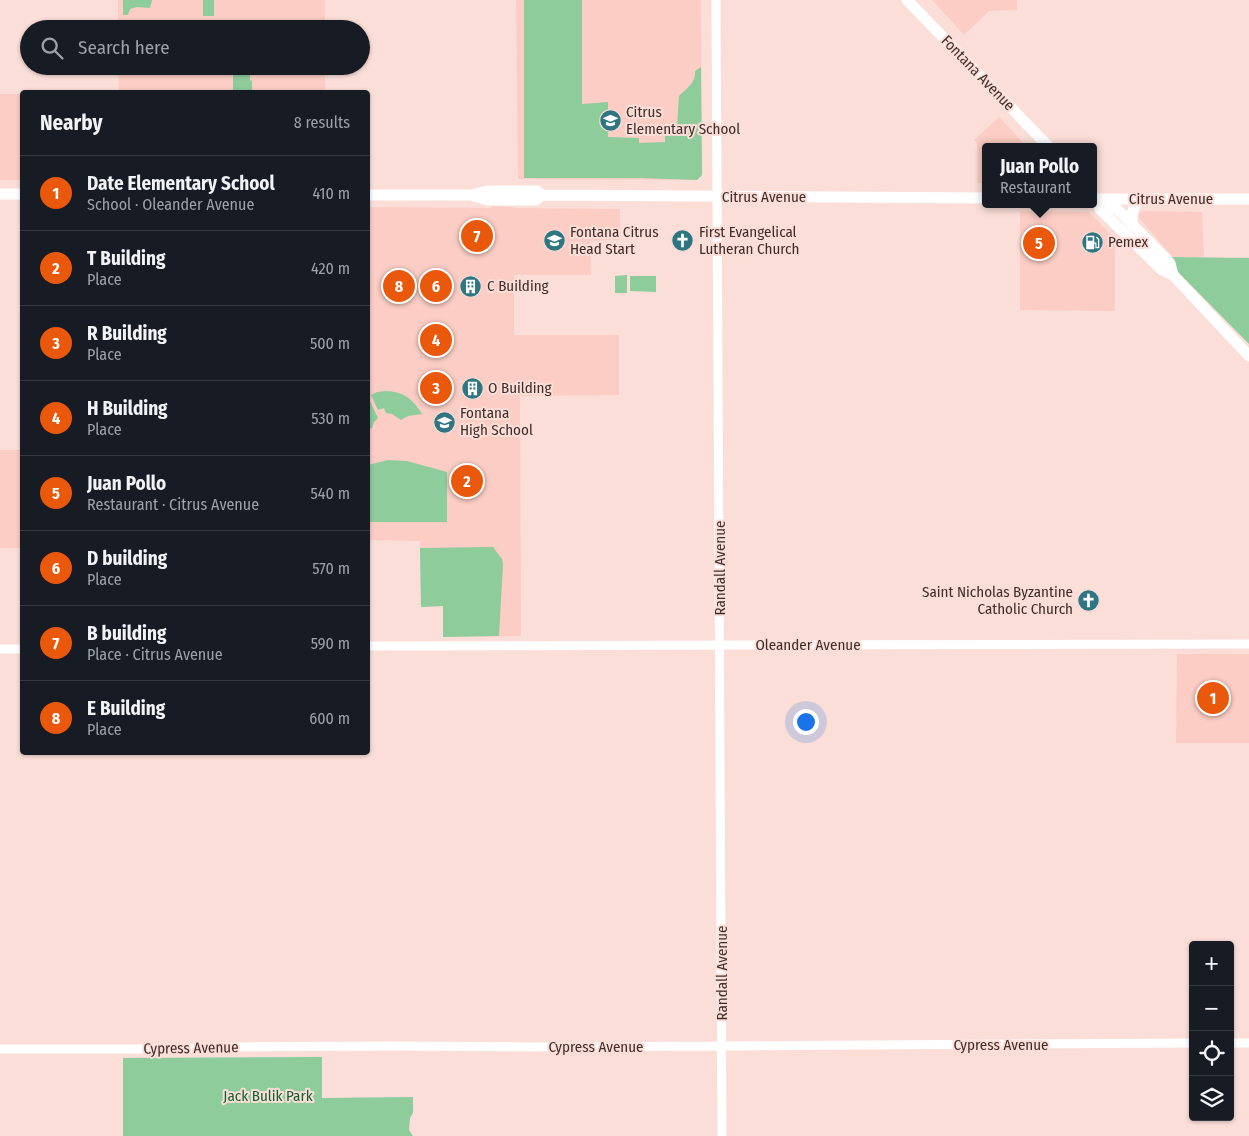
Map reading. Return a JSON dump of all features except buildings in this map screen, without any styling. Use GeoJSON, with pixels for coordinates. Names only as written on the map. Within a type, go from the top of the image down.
{"type":"FeatureCollection","features":[{"type":"Feature","properties":{"kind":"main road","name":"Fontana Avenue"},"geometry":{"type":"LineString","coordinates":[[907,0],[1044,143]]}},
{"type":"Feature","properties":{"kind":"main road","name":"Citrus Avenue"},"geometry":{"type":"LineString","coordinates":[[370,195],[471,195],[487,191],[537,191],[542,195],[982,198]]}},
{"type":"Feature","properties":{"kind":"main road"},"geometry":{"type":"LineString","coordinates":[[0,194],[20,194]]}},
{"type":"Feature","properties":{"kind":"main road","name":"Citrus Avenue"},"geometry":{"type":"LineString","coordinates":[[1097,198],[1249,199]]}},
{"type":"Feature","properties":{"kind":"main road"},"geometry":{"type":"LineString","coordinates":[[1097,199],[1117,209],[1170,263],[1173,275]]}},
{"type":"Feature","properties":{"kind":"main road"},"geometry":{"type":"LineString","coordinates":[[1132,225],[1132,214],[1137,199]]}},
{"type":"Feature","properties":{"kind":"main road"},"geometry":{"type":"LineString","coordinates":[[1097,204],[1100,209],[1162,270],[1173,275],[1249,356]]}},
{"type":"Feature","properties":{"kind":"street","name":"Randall Avenue"},"geometry":{"type":"LineString","coordinates":[[716,0],[722,1136]]}},
{"type":"Feature","properties":{"kind":"street","name":"Oleander Avenue"},"geometry":{"type":"LineString","coordinates":[[370,646],[1249,644]]}},
{"type":"Feature","properties":{"kind":"street"},"geometry":{"type":"LineString","coordinates":[[0,649],[20,648]]}},
{"type":"Feature","properties":{"kind":"street"},"geometry":{"type":"LineString","coordinates":[[1234,1043],[1249,1043]]}},
{"type":"Feature","properties":{"kind":"street","name":"Cypress Avenue"},"geometry":{"type":"LineString","coordinates":[[0,1049],[1189,1044]]}},
{"type":"Feature","properties":{"kind":"shaded area"},"geometry":{"type":"Polygon","coordinates":[[[118,0],[325,0],[325,20],[118,20],[118,0]]]}},
{"type":"Feature","properties":{"kind":"shaded area","name":"Citrus Elementary School"},"geometry":{"type":"Polygon","coordinates":[[[516,0],[701,0],[702,175],[697,180],[518,179],[516,0]]]}},
{"type":"Feature","properties":{"kind":"shaded area"},"geometry":{"type":"Polygon","coordinates":[[[932,0],[1017,0],[1017,10],[989,11],[964,35],[932,0]]]}},
{"type":"Feature","properties":{"kind":"shaded area"},"geometry":{"type":"Polygon","coordinates":[[[118,75],[325,75],[325,90],[119,90],[118,75]]]}},
{"type":"Feature","properties":{"kind":"shaded area"},"geometry":{"type":"Polygon","coordinates":[[[0,94],[20,94],[20,180],[0,180],[0,94]]]}},
{"type":"Feature","properties":{"kind":"shaded area"},"geometry":{"type":"Polygon","coordinates":[[[999,117],[1023,143],[982,143],[982,183],[977,183],[977,143],[974,140],[999,117]]]}},
{"type":"Feature","properties":{"kind":"shaded area","name":"Fontana High School"},"geometry":{"type":"Polygon","coordinates":[[[492,206],[620,209],[620,240],[590,241],[591,275],[514,275],[514,335],[619,335],[619,395],[520,396],[521,636],[443,637],[443,606],[421,607],[420,541],[370,540],[370,207],[491,208],[492,206]]]}},
{"type":"Feature","properties":{"kind":"shaded area"},"geometry":{"type":"Polygon","coordinates":[[[1020,211],[1089,212],[1115,239],[1115,311],[1020,310],[1020,211]]]}},
{"type":"Feature","properties":{"kind":"shaded area"},"geometry":{"type":"Polygon","coordinates":[[[1142,211],[1202,212],[1204,257],[1173,257],[1139,218],[1142,211]]]}},
{"type":"Feature","properties":{"kind":"shaded area"},"geometry":{"type":"Polygon","coordinates":[[[0,450],[20,450],[20,548],[0,548],[0,450]]]}},
{"type":"Feature","properties":{"kind":"shaded area"},"geometry":{"type":"Polygon","coordinates":[[[1177,654],[1249,654],[1249,743],[1176,743],[1177,654]]]}},
{"type":"Feature","properties":{"kind":"green space"},"geometry":{"type":"Polygon","coordinates":[[[123,0],[152,0],[150,8],[137,7],[130,9],[128,15],[123,15],[123,0]]]}},
{"type":"Feature","properties":{"kind":"green space"},"geometry":{"type":"Polygon","coordinates":[[[203,0],[214,0],[214,16],[203,16],[203,0]]]}},
{"type":"Feature","properties":{"kind":"green space"},"geometry":{"type":"Polygon","coordinates":[[[524,0],[582,0],[582,104],[608,102],[608,137],[639,138],[639,143],[665,142],[665,128],[677,127],[679,96],[694,79],[695,71],[701,67],[702,175],[697,180],[524,178],[524,0]]]}},
{"type":"Feature","properties":{"kind":"green space"},"geometry":{"type":"Polygon","coordinates":[[[233,75],[250,75],[252,90],[233,90],[233,75]]]}},
{"type":"Feature","properties":{"kind":"green space"},"geometry":{"type":"Polygon","coordinates":[[[1170,257],[1249,258],[1249,344],[1173,267],[1170,257]]]}},
{"type":"Feature","properties":{"kind":"green space"},"geometry":{"type":"Polygon","coordinates":[[[627,275],[627,293],[615,293],[615,276],[627,275]]]}},
{"type":"Feature","properties":{"kind":"green space"},"geometry":{"type":"Polygon","coordinates":[[[630,276],[656,276],[656,292],[630,291],[630,276]]]}},
{"type":"Feature","properties":{"kind":"green space"},"geometry":{"type":"Polygon","coordinates":[[[385,391],[402,394],[407,397],[422,414],[408,416],[401,420],[392,414],[386,413],[384,408],[378,410],[371,395],[385,391]]]}},
{"type":"Feature","properties":{"kind":"green space"},"geometry":{"type":"Polygon","coordinates":[[[370,401],[378,418],[370,428],[370,401]]]}},
{"type":"Feature","properties":{"kind":"green space"},"geometry":{"type":"Polygon","coordinates":[[[388,460],[407,461],[447,472],[447,522],[370,522],[370,464],[388,460]]]}},
{"type":"Feature","properties":{"kind":"green space"},"geometry":{"type":"Polygon","coordinates":[[[493,547],[502,559],[503,564],[499,636],[443,637],[443,606],[421,607],[420,548],[493,547]]]}},
{"type":"Feature","properties":{"kind":"green space","name":"Jack Bulik Park"},"geometry":{"type":"Polygon","coordinates":[[[322,1057],[322,1098],[413,1097],[413,1113],[410,1118],[409,1130],[413,1136],[123,1136],[123,1058],[322,1057]]]}},
{"type":"Feature","properties":{"kind":"place","name":"Citrus Elementary School"},"geometry":{"type":"Point","coordinates":[610,121]}},
{"type":"Feature","properties":{"kind":"place","name":"B building"},"geometry":{"type":"Point","coordinates":[477,236]}},
{"type":"Feature","properties":{"kind":"place","name":"Fontana Citrus Head Start"},"geometry":{"type":"Point","coordinates":[554,241]}},
{"type":"Feature","properties":{"kind":"place","name":"First Evangelical Lutheran Church"},"geometry":{"type":"Point","coordinates":[683,241]}},
{"type":"Feature","properties":{"kind":"place","name":"Pemex"},"geometry":{"type":"Point","coordinates":[1092,242]}},
{"type":"Feature","properties":{"kind":"place","name":"Juan Pollo"},"geometry":{"type":"Point","coordinates":[1039,243]}},
{"type":"Feature","properties":{"kind":"place","name":"E Building"},"geometry":{"type":"Point","coordinates":[399,286]}},
{"type":"Feature","properties":{"kind":"place","name":"D building"},"geometry":{"type":"Point","coordinates":[436,286]}},
{"type":"Feature","properties":{"kind":"place","name":"C Building"},"geometry":{"type":"Point","coordinates":[471,286]}},
{"type":"Feature","properties":{"kind":"place","name":"H Building"},"geometry":{"type":"Point","coordinates":[436,340]}},
{"type":"Feature","properties":{"kind":"place","name":"R Building"},"geometry":{"type":"Point","coordinates":[436,388]}},
{"type":"Feature","properties":{"kind":"place","name":"O Building"},"geometry":{"type":"Point","coordinates":[472,388]}},
{"type":"Feature","properties":{"kind":"place","name":"Fontana High School"},"geometry":{"type":"Point","coordinates":[444,422]}},
{"type":"Feature","properties":{"kind":"place","name":"T Building"},"geometry":{"type":"Point","coordinates":[467,481]}},
{"type":"Feature","properties":{"kind":"place","name":"Saint Nicholas Byzantine Catholic Church"},"geometry":{"type":"Point","coordinates":[1089,601]}},
{"type":"Feature","properties":{"kind":"place","name":"Date Elementary School"},"geometry":{"type":"Point","coordinates":[1213,698]}}]}
